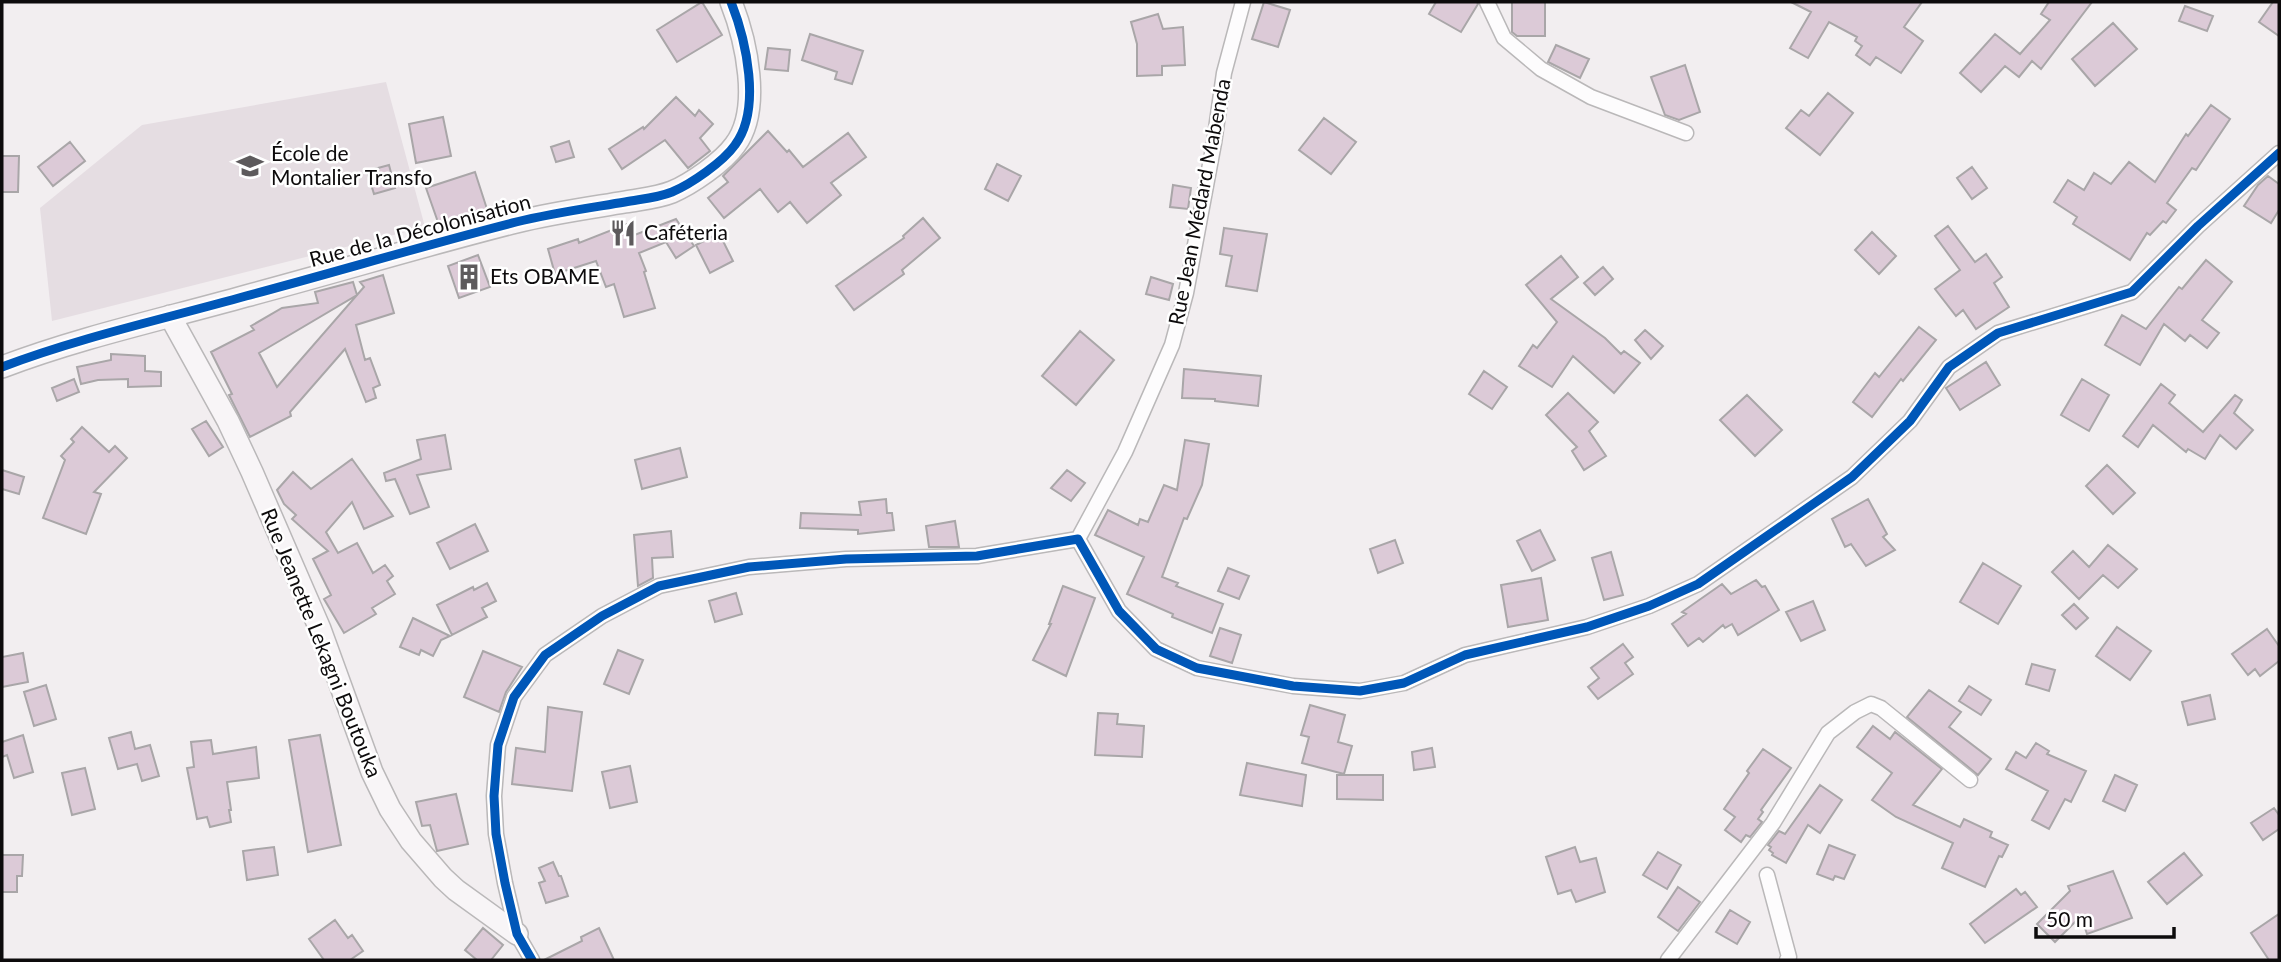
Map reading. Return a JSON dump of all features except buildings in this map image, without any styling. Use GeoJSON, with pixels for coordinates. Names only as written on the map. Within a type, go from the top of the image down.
{"type":"FeatureCollection","features":[{"type":"Feature","properties":{"kind":"street","name":"Rue de la Décolonisation"},"geometry":{"type":"LineString","coordinates":[[2,367],[80,340],[484,230],[538,216],[651,198],[682,186],[723,158],[736,145],[744,128],[748,111],[748,67],[731,2]]}},
{"type":"Feature","properties":{"kind":"street","name":"Rue Jean Médard Mabenda"},"geometry":{"type":"LineString","coordinates":[[1078,540],[1125,452],[1172,345],[1186,293],[1224,73],[1243,2]]}},
{"type":"Feature","properties":{"kind":"street"},"geometry":{"type":"LineString","coordinates":[[1487,2],[1504,38],[1541,69],[1591,97],[1686,133]]}},
{"type":"Feature","properties":{"kind":"street"},"geometry":{"type":"LineString","coordinates":[[532,960],[517,934],[496,834],[494,796],[498,745],[514,697],[545,655],[602,616],[659,586],[749,567],[846,559],[976,556],[1078,540],[1119,611],[1156,649],[1197,668],[1293,686],[1360,691],[1404,683],[1465,655],[1587,627],[1649,606],[1698,584],[1852,477],[1910,421],[1949,367],[1998,334],[2132,292],[2198,226],[2277,158]]}},
{"type":"Feature","properties":{"kind":"street","name":"Rue Jeanette Lekagni Boutouka"},"geometry":{"type":"LineString","coordinates":[[170,316],[228,421],[247,462],[320,629],[372,772],[390,809],[411,841],[443,878],[517,934]]}},
{"type":"Feature","properties":{"kind":"street"},"geometry":{"type":"LineString","coordinates":[[1668,960],[1773,823],[1828,733],[1855,712],[1871,705],[1881,708],[1970,780]]}},
{"type":"Feature","properties":{"kind":"street"},"geometry":{"type":"LineString","coordinates":[[1767,875],[1787,948],[1787,960]]}},
{"type":"Feature","properties":{"kind":"shaded area","name":"École de Montalier Transfo"},"geometry":{"type":"Polygon","coordinates":[[[386,82],[425,227],[52,321],[40,208],[142,125],[386,82]]]}},
{"type":"Feature","properties":{"kind":"cycle path"},"geometry":{"type":"LineString","coordinates":[[2,367],[92,337],[482,231],[543,216],[655,197],[680,188],[706,172],[735,145],[748,113],[750,94],[746,54],[731,2]]}},
{"type":"Feature","properties":{"kind":"cycle path"},"geometry":{"type":"LineString","coordinates":[[532,960],[517,934],[496,834],[494,796],[498,745],[514,697],[545,655],[602,616],[659,586],[749,567],[846,559],[977,556],[1078,539],[1119,611],[1156,649],[1197,668],[1293,686],[1360,691],[1404,683],[1465,655],[1587,627],[1649,606],[1698,584],[1852,477],[1910,421],[1949,367],[1998,333],[2132,292],[2198,226],[2279,153]]}},
{"type":"Feature","properties":{"kind":"place","name":"École de Montalier Transfo"},"geometry":{"type":"Point","coordinates":[250,166]}},
{"type":"Feature","properties":{"kind":"place","name":"Caféteria"},"geometry":{"type":"Point","coordinates":[623,233]}},
{"type":"Feature","properties":{"kind":"place","name":"Ets OBAME"},"geometry":{"type":"Point","coordinates":[469,277]}}]}
